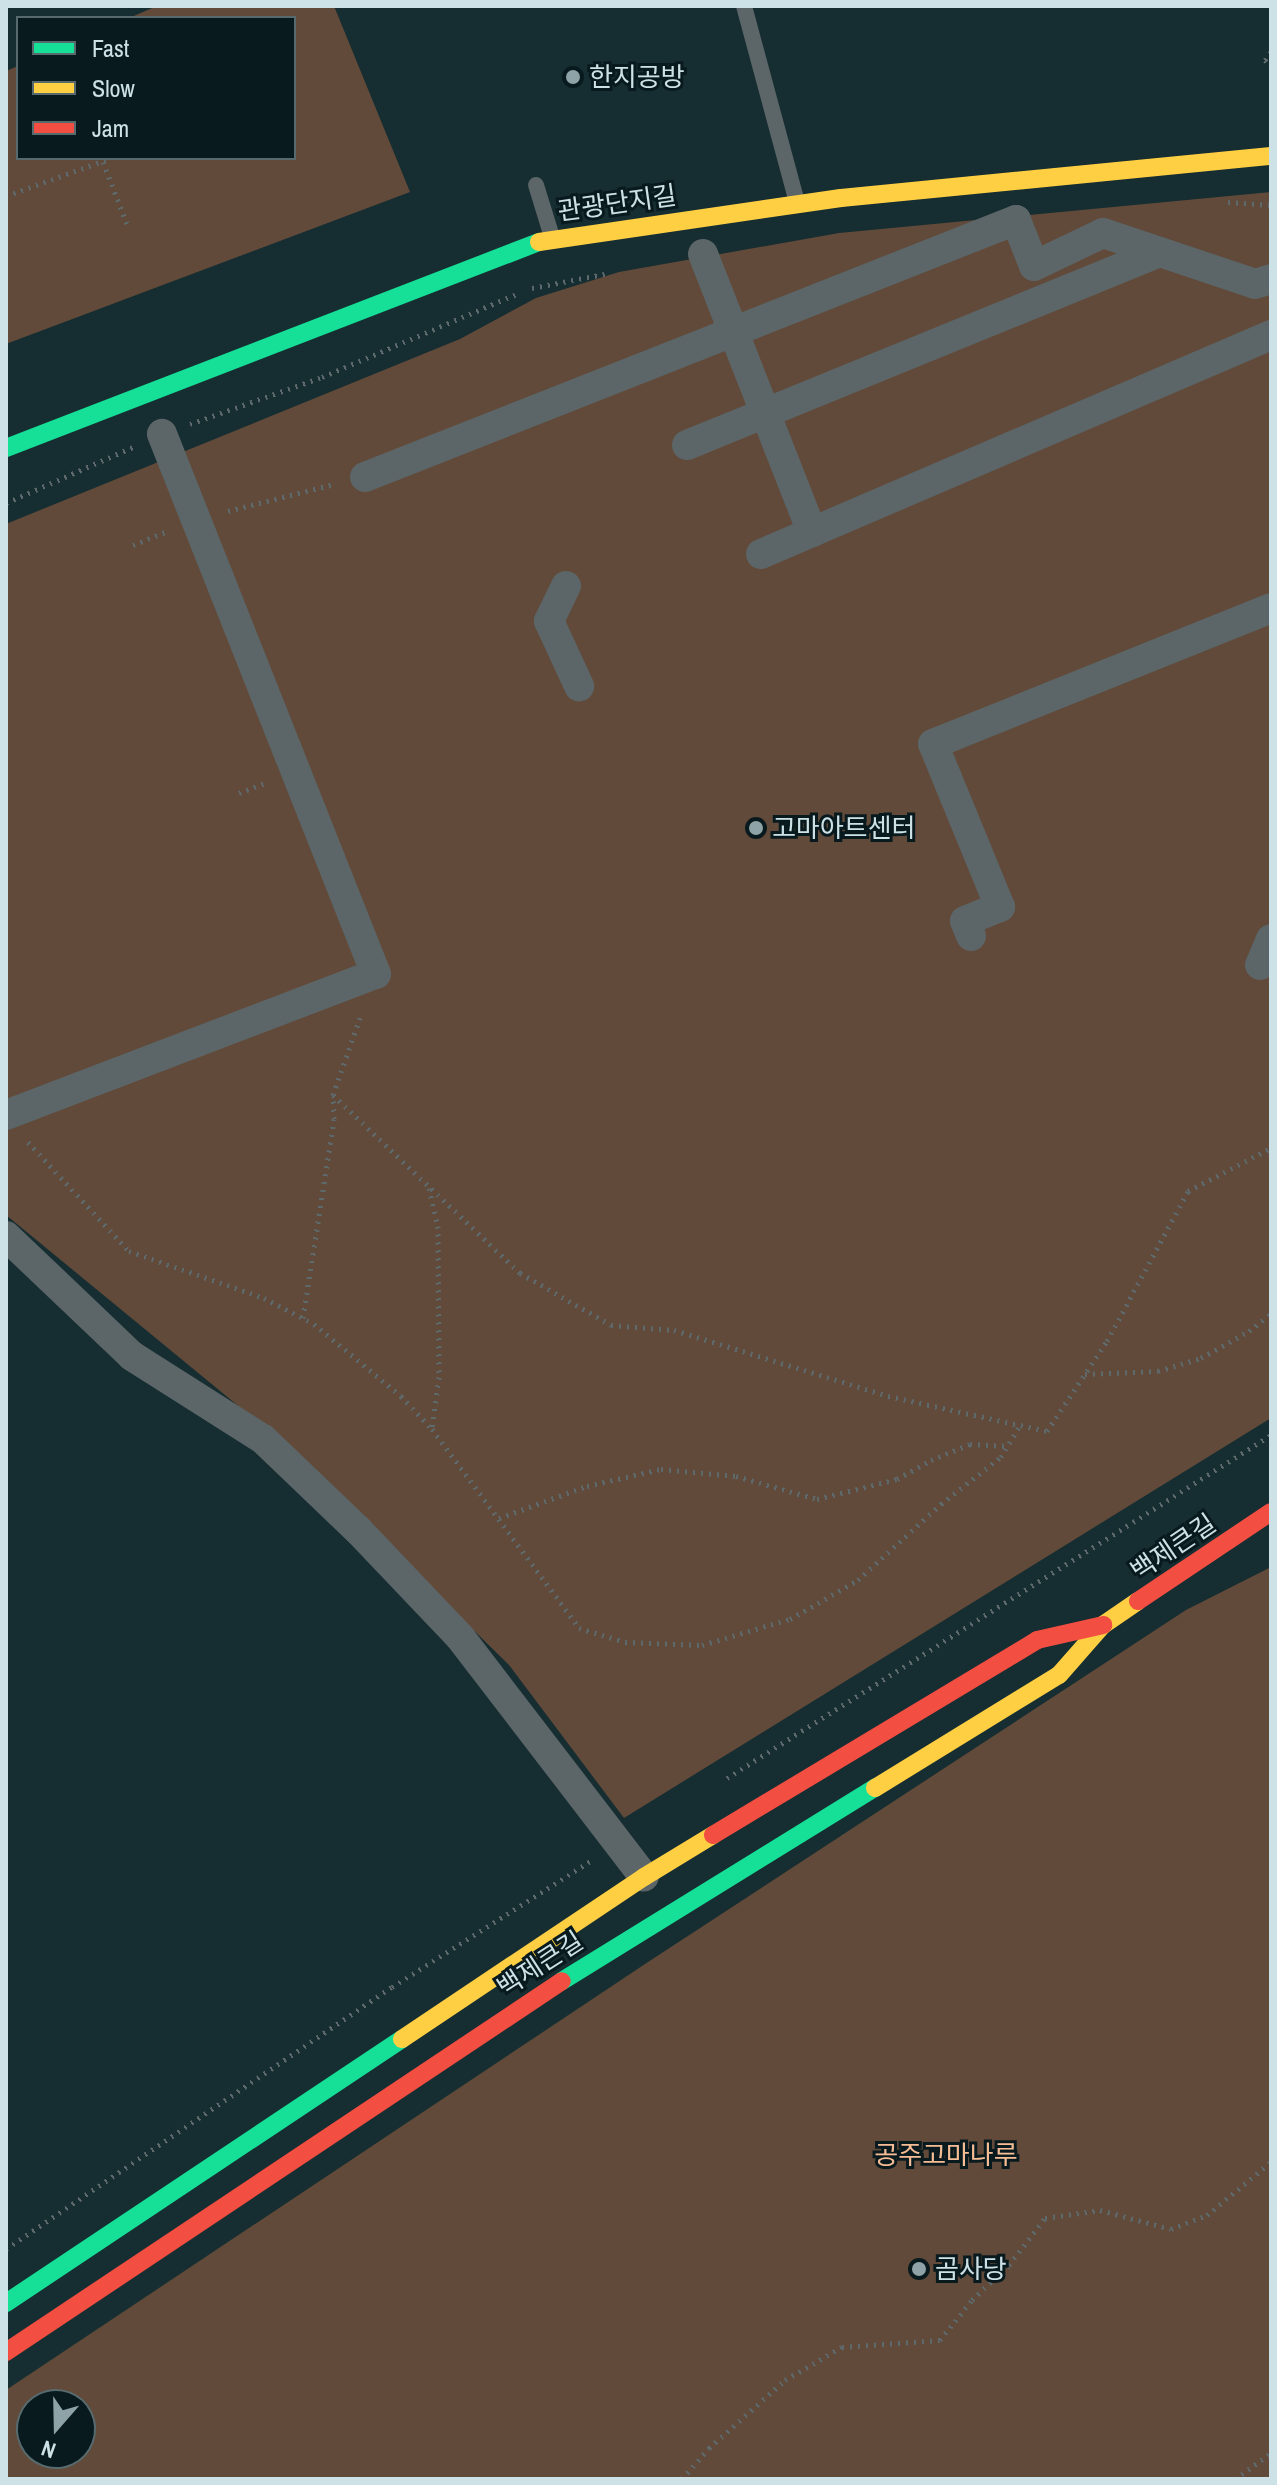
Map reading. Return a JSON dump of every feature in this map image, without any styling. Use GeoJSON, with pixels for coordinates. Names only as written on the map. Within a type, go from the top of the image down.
{"type":"FeatureCollection","features":[{"type":"Feature","properties":{"kind":"main road","name":"관광단지길"},"geometry":{"type":"LineString","coordinates":[[6,448],[488,259],[552,238],[798,205],[1271,156]]}},
{"type":"Feature","properties":{"kind":"main road","name":"백제큰길"},"geometry":{"type":"LineString","coordinates":[[6,2352],[593,1960],[1059,1675],[1103,1625],[1271,1512]]}},
{"type":"Feature","properties":{"kind":"main road","name":"백제큰길"},"geometry":{"type":"LineString","coordinates":[[6,2303],[644,1877],[1037,1640],[1103,1625]]}},
{"type":"Feature","properties":{"kind":"street"},"geometry":{"type":"LineString","coordinates":[[365,477],[1016,220],[1034,266],[1103,233],[1255,284],[1271,279]]}},
{"type":"Feature","properties":{"kind":"street"},"geometry":{"type":"LineString","coordinates":[[687,445],[1160,252]]}},
{"type":"Feature","properties":{"kind":"street"},"geometry":{"type":"LineString","coordinates":[[703,254],[812,532]]}},
{"type":"Feature","properties":{"kind":"street"},"geometry":{"type":"LineString","coordinates":[[761,554],[1271,335]]}},
{"type":"Feature","properties":{"kind":"street"},"geometry":{"type":"LineString","coordinates":[[12,1124],[376,974],[162,434]]}},
{"type":"Feature","properties":{"kind":"street"},"geometry":{"type":"LineString","coordinates":[[566,586],[549,621],[579,686]]}},
{"type":"Feature","properties":{"kind":"street"},"geometry":{"type":"LineString","coordinates":[[971,936],[965,921],[1000,907],[933,744],[1271,608]]}},
{"type":"Feature","properties":{"kind":"street"},"geometry":{"type":"LineString","coordinates":[[6,1236],[132,1356],[263,1439],[358,1530],[460,1637],[644,1877]]}},
{"type":"Feature","properties":{"kind":"lane"},"geometry":{"type":"LineString","coordinates":[[744,6],[798,205]]}},
{"type":"Feature","properties":{"kind":"lane"},"geometry":{"type":"LineString","coordinates":[[536,185],[552,238]]}},
{"type":"Feature","properties":{"kind":"path"},"geometry":{"type":"LineString","coordinates":[[1271,52],[1265,60],[1271,65]]}},
{"type":"Feature","properties":{"kind":"path"},"geometry":{"type":"LineString","coordinates":[[6,196],[107,160]]}},
{"type":"Feature","properties":{"kind":"path"},"geometry":{"type":"LineString","coordinates":[[103,162],[127,224]]}},
{"type":"Feature","properties":{"kind":"path"},"geometry":{"type":"LineString","coordinates":[[1225,201],[1271,205]]}},
{"type":"Feature","properties":{"kind":"path"},"geometry":{"type":"LineString","coordinates":[[6,503],[162,434],[322,377],[529,289],[616,271]]}},
{"type":"Feature","properties":{"kind":"path"},"geometry":{"type":"LineString","coordinates":[[196,519],[365,477]]}},
{"type":"Feature","properties":{"kind":"path"},"geometry":{"type":"LineString","coordinates":[[303,1318],[334,1119],[333,1095],[376,974]]}},
{"type":"Feature","properties":{"kind":"path"},"geometry":{"type":"LineString","coordinates":[[333,1095],[520,1273],[611,1325],[674,1330],[888,1396],[1047,1431],[1107,1341],[1188,1191],[1271,1148]]}},
{"type":"Feature","properties":{"kind":"path"},"geometry":{"type":"LineString","coordinates":[[12,1124],[129,1251],[264,1298],[303,1318],[401,1396],[432,1429],[579,1628],[625,1642],[702,1645],[790,1619],[858,1580],[941,1504],[1001,1457],[1020,1425]]}},
{"type":"Feature","properties":{"kind":"path"},"geometry":{"type":"LineString","coordinates":[[428,1185],[438,1226],[439,1377],[432,1429]]}},
{"type":"Feature","properties":{"kind":"path"},"geometry":{"type":"LineString","coordinates":[[1085,1374],[1158,1371],[1201,1358],[1249,1331],[1271,1314]]}},
{"type":"Feature","properties":{"kind":"path"},"geometry":{"type":"LineString","coordinates":[[499,1518],[587,1486],[661,1469],[736,1476],[817,1499],[897,1479],[931,1460],[970,1444],[1008,1446]]}},
{"type":"Feature","properties":{"kind":"path"},"geometry":{"type":"LineString","coordinates":[[682,2479],[709,2448],[785,2380],[842,2347],[940,2340],[972,2300],[1009,2265],[1045,2218],[1100,2210],[1171,2229],[1207,2215],[1271,2162]]}},
{"type":"Feature","properties":{"kind":"path"},"geometry":{"type":"LineString","coordinates":[[1235,2479],[1271,2453]]}},
{"type":"Feature","properties":{"kind":"green space"},"geometry":{"type":"Polygon","coordinates":[[[157,6],[334,6],[410,192],[6,344],[6,71],[16,67],[16,160],[296,160],[296,16],[134,16],[157,6]]]}},
{"type":"Feature","properties":{"kind":"green space"},"geometry":{"type":"Polygon","coordinates":[[[1271,192],[1271,1418],[624,1818],[509,1665],[281,1441],[6,1215],[6,524],[460,339],[536,298],[619,272],[839,233],[1271,192]]]}},
{"type":"Feature","properties":{"kind":"green space","name":"공주고마나루"},"geometry":{"type":"Polygon","coordinates":[[[1271,1567],[1271,2479],[6,2479],[6,2390],[645,1964],[1186,1610],[1271,1567]]]}},
{"type":"Feature","properties":{"kind":"traffic: fast"},"geometry":{"type":"LineString","coordinates":[[6,448],[539,242]]}},
{"type":"Feature","properties":{"kind":"traffic: fast"},"geometry":{"type":"LineString","coordinates":[[562,1981],[875,1788]]}},
{"type":"Feature","properties":{"kind":"traffic: fast"},"geometry":{"type":"LineString","coordinates":[[6,2303],[402,2039]]}},
{"type":"Feature","properties":{"kind":"traffic: slow"},"geometry":{"type":"LineString","coordinates":[[539,242],[841,198],[1271,156]]}},
{"type":"Feature","properties":{"kind":"traffic: slow"},"geometry":{"type":"LineString","coordinates":[[875,1788],[1059,1675],[1103,1625],[1138,1601]]}},
{"type":"Feature","properties":{"kind":"traffic: slow"},"geometry":{"type":"LineString","coordinates":[[402,2039],[644,1877],[713,1835]]}},
{"type":"Feature","properties":{"kind":"traffic: jam"},"geometry":{"type":"LineString","coordinates":[[1138,1601],[1271,1512]]}},
{"type":"Feature","properties":{"kind":"traffic: jam"},"geometry":{"type":"LineString","coordinates":[[713,1835],[1037,1640],[1103,1625]]}},
{"type":"Feature","properties":{"kind":"traffic: jam"},"geometry":{"type":"LineString","coordinates":[[6,2352],[562,1981]]}},
{"type":"Feature","properties":{"kind":"place","name":"한지공방"},"geometry":{"type":"Point","coordinates":[573,77]}},
{"type":"Feature","properties":{"kind":"place","name":"고마아트센터"},"geometry":{"type":"Point","coordinates":[756,828]}},
{"type":"Feature","properties":{"kind":"place","name":"곰사당"},"geometry":{"type":"Point","coordinates":[919,2269]}}]}
